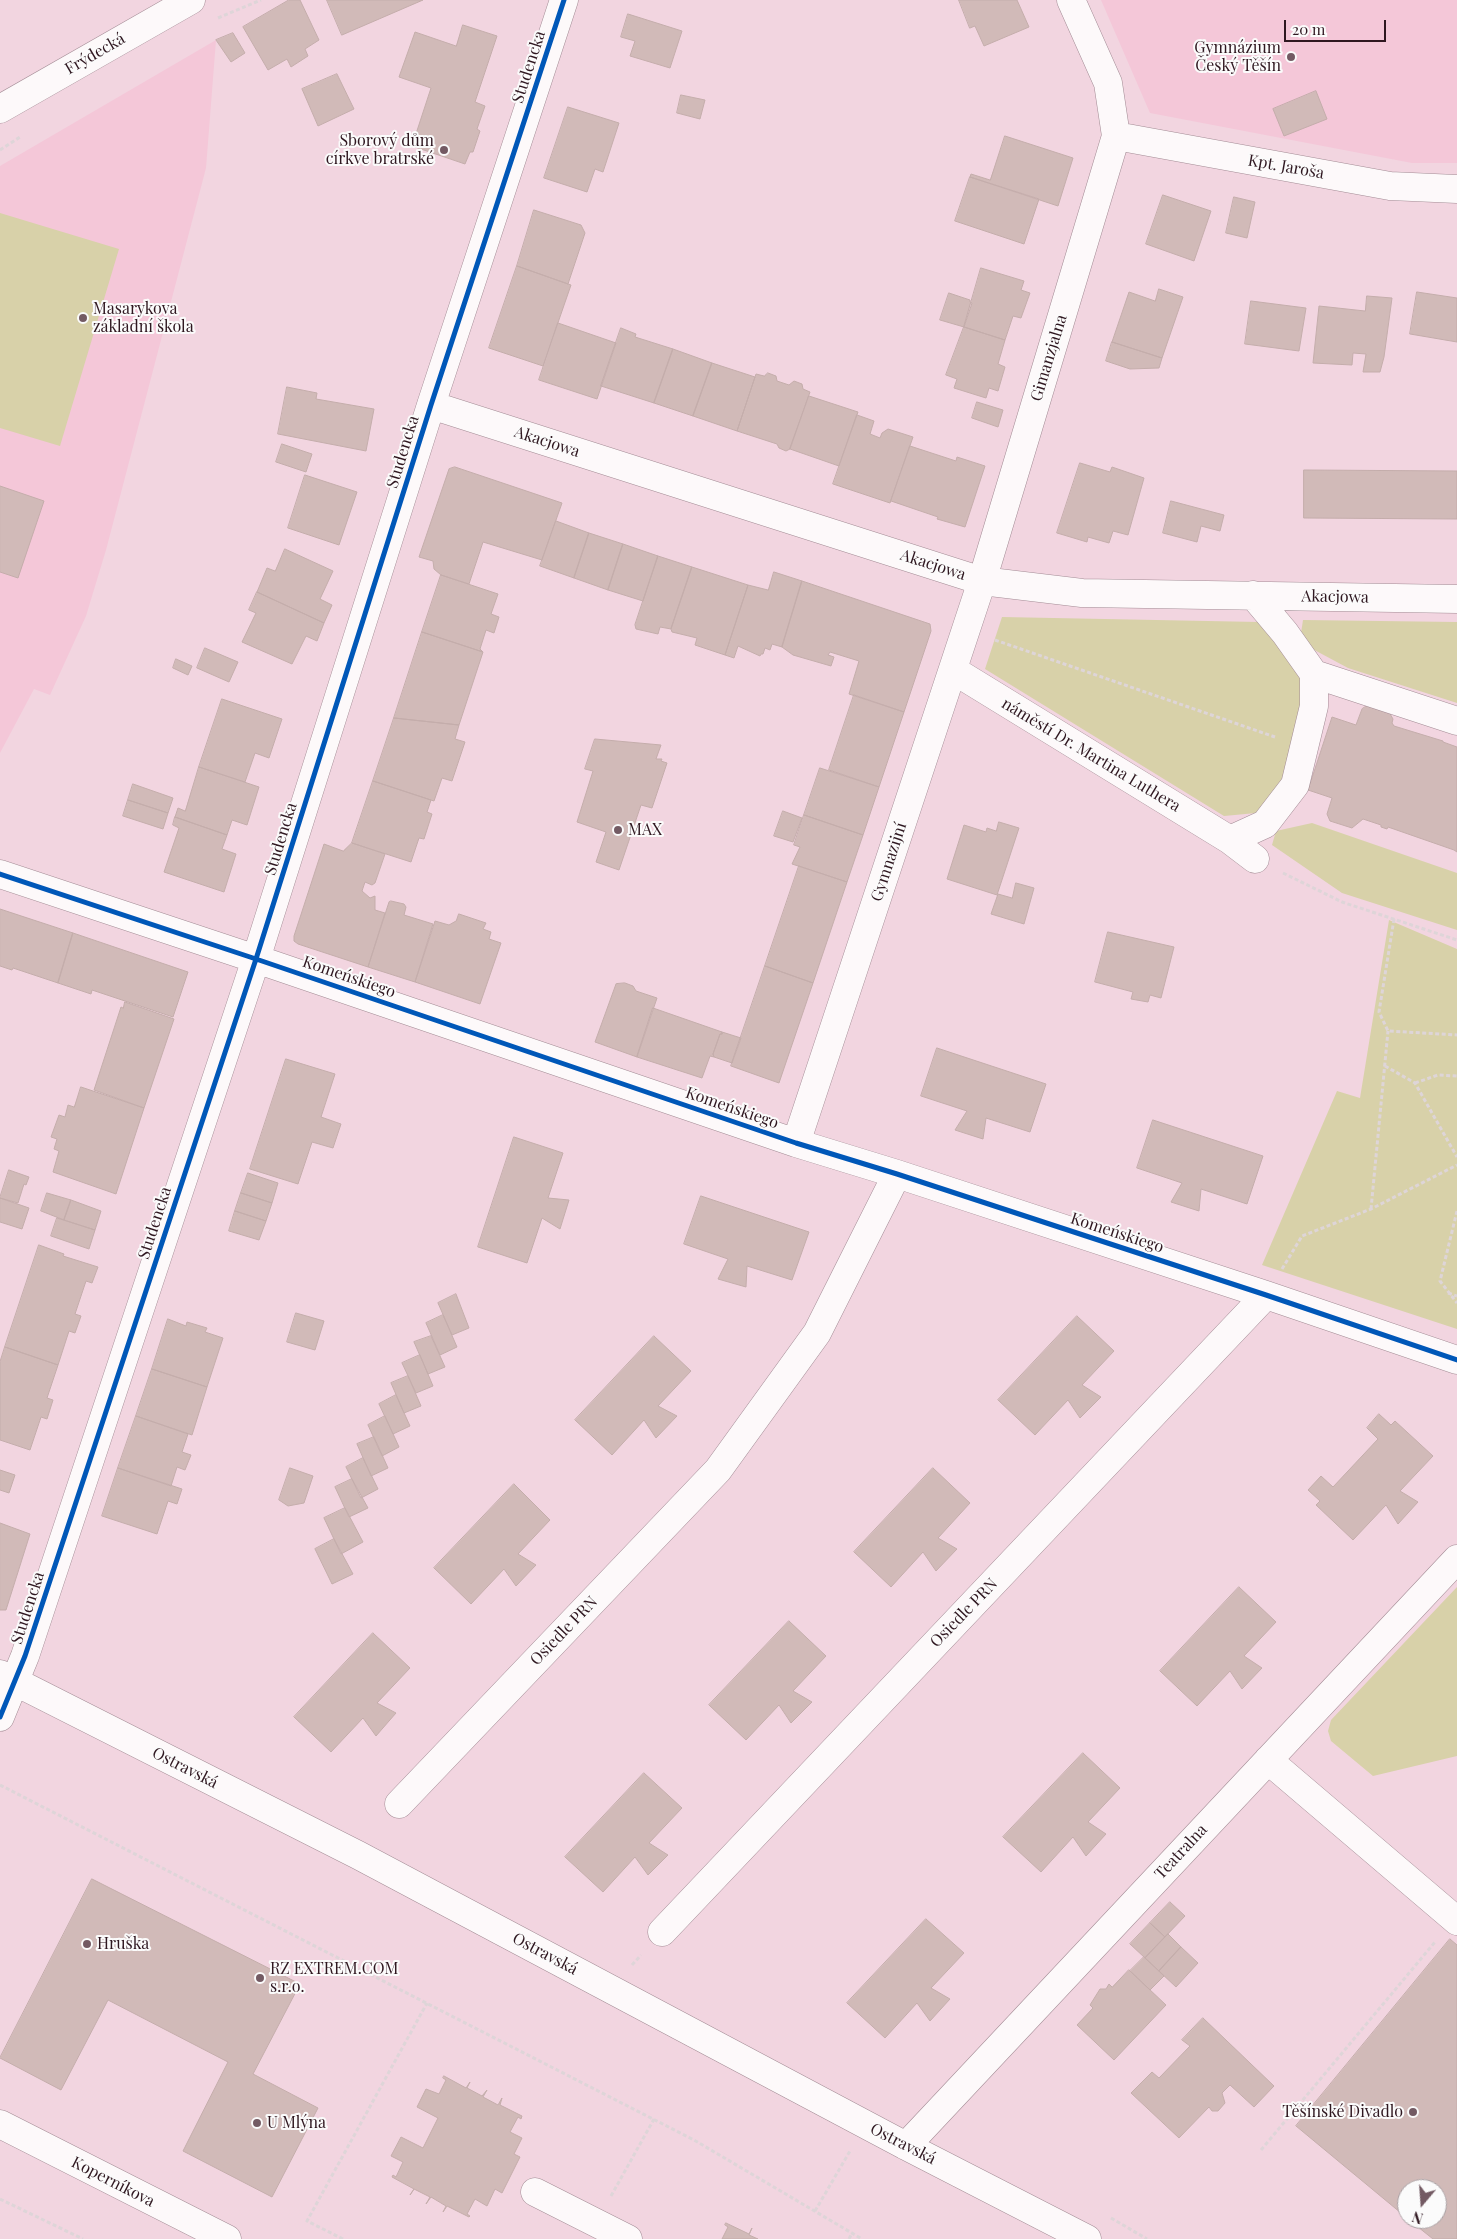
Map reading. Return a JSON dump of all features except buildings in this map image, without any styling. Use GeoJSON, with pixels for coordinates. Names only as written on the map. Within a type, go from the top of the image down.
{"type":"FeatureCollection","features":[{"type":"Feature","properties":{"kind":"street","name":"Frýdecká"},"geometry":{"type":"LineString","coordinates":[[0,109],[191,0]]}},
{"type":"Feature","properties":{"kind":"street","name":"Studencka"},"geometry":{"type":"LineString","coordinates":[[7,1678],[256,958],[431,404],[564,0]]}},
{"type":"Feature","properties":{"kind":"street"},"geometry":{"type":"LineString","coordinates":[[1071,0],[1108,83],[1116,136]]}},
{"type":"Feature","properties":{"kind":"street","name":"Kpt. Jaroša"},"geometry":{"type":"LineString","coordinates":[[1116,136],[1390,186],[1457,189]]}},
{"type":"Feature","properties":{"kind":"street","name":"Gimanzjalna"},"geometry":{"type":"LineString","coordinates":[[982,580],[1116,136]]}},
{"type":"Feature","properties":{"kind":"street","name":"Akacjowa"},"geometry":{"type":"LineString","coordinates":[[431,404],[982,580],[1082,593],[1457,599]]}},
{"type":"Feature","properties":{"kind":"street","name":"Gymnazijní"},"geometry":{"type":"LineString","coordinates":[[796,1143],[982,580]]}},
{"type":"Feature","properties":{"kind":"street"},"geometry":{"type":"LineString","coordinates":[[1230,840],[1265,824],[1295,785],[1314,706],[1314,674],[1285,633],[1253,596]]}},
{"type":"Feature","properties":{"kind":"street","name":"náměstí Dr. Martina Luthera"},"geometry":{"type":"LineString","coordinates":[[953,670],[1230,840],[1255,859]]}},
{"type":"Feature","properties":{"kind":"street"},"geometry":{"type":"LineString","coordinates":[[1314,674],[1457,721]]}},
{"type":"Feature","properties":{"kind":"street","name":"Komeńskiego"},"geometry":{"type":"LineString","coordinates":[[0,874],[256,958],[796,1143],[1266,1295],[1457,1360]]}},
{"type":"Feature","properties":{"kind":"street","name":"Osiedle PRN"},"geometry":{"type":"LineString","coordinates":[[399,1804],[718,1470],[817,1333],[896,1174]]}},
{"type":"Feature","properties":{"kind":"street","name":"Osiedle PRN"},"geometry":{"type":"LineString","coordinates":[[662,1932],[1266,1295]]}},
{"type":"Feature","properties":{"kind":"street","name":"Teatralna"},"geometry":{"type":"LineString","coordinates":[[906,2146],[1457,1559]]}},
{"type":"Feature","properties":{"kind":"street"},"geometry":{"type":"LineString","coordinates":[[0,1717],[7,1678]]}},
{"type":"Feature","properties":{"kind":"street","name":"Ostravská"},"geometry":{"type":"LineString","coordinates":[[7,1678],[358,1855],[906,2146],[1087,2239]]}},
{"type":"Feature","properties":{"kind":"street"},"geometry":{"type":"LineString","coordinates":[[1268,1760],[1456,1920]]}},
{"type":"Feature","properties":{"kind":"street","name":"Koperníkova"},"geometry":{"type":"LineString","coordinates":[[0,2124],[227,2239]]}},
{"type":"Feature","properties":{"kind":"street"},"geometry":{"type":"LineString","coordinates":[[535,2192],[592,2231],[628,2239]]}},
{"type":"Feature","properties":{"kind":"path"},"geometry":{"type":"LineString","coordinates":[[967,628],[994,640],[1270,735]]}},
{"type":"Feature","properties":{"kind":"path"},"geometry":{"type":"LineString","coordinates":[[1255,859],[1342,902],[1457,940]]}},
{"type":"Feature","properties":{"kind":"path"},"geometry":{"type":"LineString","coordinates":[[1371,1209],[1388,1031],[1379,1012],[1394,919]]}},
{"type":"Feature","properties":{"kind":"path"},"geometry":{"type":"LineString","coordinates":[[1388,1031],[1457,1036]]}},
{"type":"Feature","properties":{"kind":"path"},"geometry":{"type":"LineString","coordinates":[[1385,1066],[1416,1083],[1457,1157]]}},
{"type":"Feature","properties":{"kind":"path"},"geometry":{"type":"LineString","coordinates":[[1416,1083],[1438,1074],[1457,1076]]}},
{"type":"Feature","properties":{"kind":"path"},"geometry":{"type":"LineString","coordinates":[[1266,1295],[1302,1236],[1371,1209],[1457,1165]]}},
{"type":"Feature","properties":{"kind":"path"},"geometry":{"type":"LineString","coordinates":[[1457,1211],[1440,1281],[1457,1303]]}},
{"type":"Feature","properties":{"kind":"path"},"geometry":{"type":"LineString","coordinates":[[1448,1293],[1457,1296]]}},
{"type":"Feature","properties":{"kind":"path"},"geometry":{"type":"LineString","coordinates":[[0,1785],[694,2140],[862,2239]]}},
{"type":"Feature","properties":{"kind":"path"},"geometry":{"type":"LineString","coordinates":[[1260,2150],[1456,1920]]}},
{"type":"Feature","properties":{"kind":"path"},"geometry":{"type":"LineString","coordinates":[[343,2239],[307,2221],[427,2003]]}},
{"type":"Feature","properties":{"kind":"path"},"geometry":{"type":"LineString","coordinates":[[592,2231],[654,2119]]}},
{"type":"Feature","properties":{"kind":"path"},"geometry":{"type":"LineString","coordinates":[[815,2211],[850,2151]]}},
{"type":"Feature","properties":{"kind":"path"},"geometry":{"type":"LineString","coordinates":[[0,2199],[83,2239]]}},
{"type":"Feature","properties":{"kind":"path"},"geometry":{"type":"LineString","coordinates":[[849,2239],[852,2233]]}},
{"type":"Feature","properties":{"kind":"path"},"geometry":{"type":"LineString","coordinates":[[852,2233],[855,2239]]}},
{"type":"Feature","properties":{"kind":"shaded area","name":"Gymnázium Český Těšín"},"geometry":{"type":"Polygon","coordinates":[[[1101,0],[1457,0],[1457,163],[1412,163],[1150,113],[1101,0]]]}},
{"type":"Feature","properties":{"kind":"shaded area","name":"Masarykova základní škola"},"geometry":{"type":"Polygon","coordinates":[[[216,40],[206,168],[106,550],[86,616],[50,695],[34,689],[0,753],[0,166],[216,40]]]}},
{"type":"Feature","properties":{"kind":"shaded area"},"geometry":{"type":"Polygon","coordinates":[[[0,213],[119,249],[60,446],[0,428],[0,213]]]}},
{"type":"Feature","properties":{"kind":"shaded area"},"geometry":{"type":"Polygon","coordinates":[[[1002,617],[1259,622],[1305,676],[1302,708],[1282,787],[1256,813],[1224,816],[985,669],[1002,617]]]}},
{"type":"Feature","properties":{"kind":"shaded area"},"geometry":{"type":"Polygon","coordinates":[[[1303,620],[1457,622],[1457,703],[1348,668],[1305,645],[1301,633],[1303,620]]]}},
{"type":"Feature","properties":{"kind":"shaded area"},"geometry":{"type":"Polygon","coordinates":[[[1312,823],[1457,873],[1457,930],[1342,893],[1272,845],[1276,831],[1312,823]]]}},
{"type":"Feature","properties":{"kind":"shaded area"},"geometry":{"type":"Polygon","coordinates":[[[1389,920],[1457,949],[1457,1329],[1262,1265],[1337,1091],[1360,1098],[1389,920]]]}},
{"type":"Feature","properties":{"kind":"shaded area"},"geometry":{"type":"Polygon","coordinates":[[[1457,1587],[1457,1756],[1373,1776],[1331,1741],[1328,1731],[1331,1720],[1457,1587]]]}},
{"type":"Feature","properties":{"kind":"cycle path"},"geometry":{"type":"LineString","coordinates":[[0,1717],[25,1656],[256,959],[431,405],[564,0]]}},
{"type":"Feature","properties":{"kind":"cycle path"},"geometry":{"type":"LineString","coordinates":[[0,874],[796,1143],[897,1174],[1266,1295],[1457,1360]]}},
{"type":"Feature","properties":{"kind":"place","name":"Gymnázium Český Těšín"},"geometry":{"type":"Point","coordinates":[1291,57]}},
{"type":"Feature","properties":{"kind":"place","name":"Sborový dům církve bratrské"},"geometry":{"type":"Point","coordinates":[444,150]}},
{"type":"Feature","properties":{"kind":"place","name":"Masarykova základní škola"},"geometry":{"type":"Point","coordinates":[83,318]}},
{"type":"Feature","properties":{"kind":"place","name":"MAX"},"geometry":{"type":"Point","coordinates":[618,830]}},
{"type":"Feature","properties":{"kind":"place","name":"Hruška"},"geometry":{"type":"Point","coordinates":[87,1944]}},
{"type":"Feature","properties":{"kind":"place","name":"RZ EXTREM.COM s.r.o."},"geometry":{"type":"Point","coordinates":[260,1978]}},
{"type":"Feature","properties":{"kind":"place","name":"Těšínské Divadlo"},"geometry":{"type":"Point","coordinates":[1413,2112]}},
{"type":"Feature","properties":{"kind":"place","name":"U Mlýna"},"geometry":{"type":"Point","coordinates":[257,2123]}}]}
